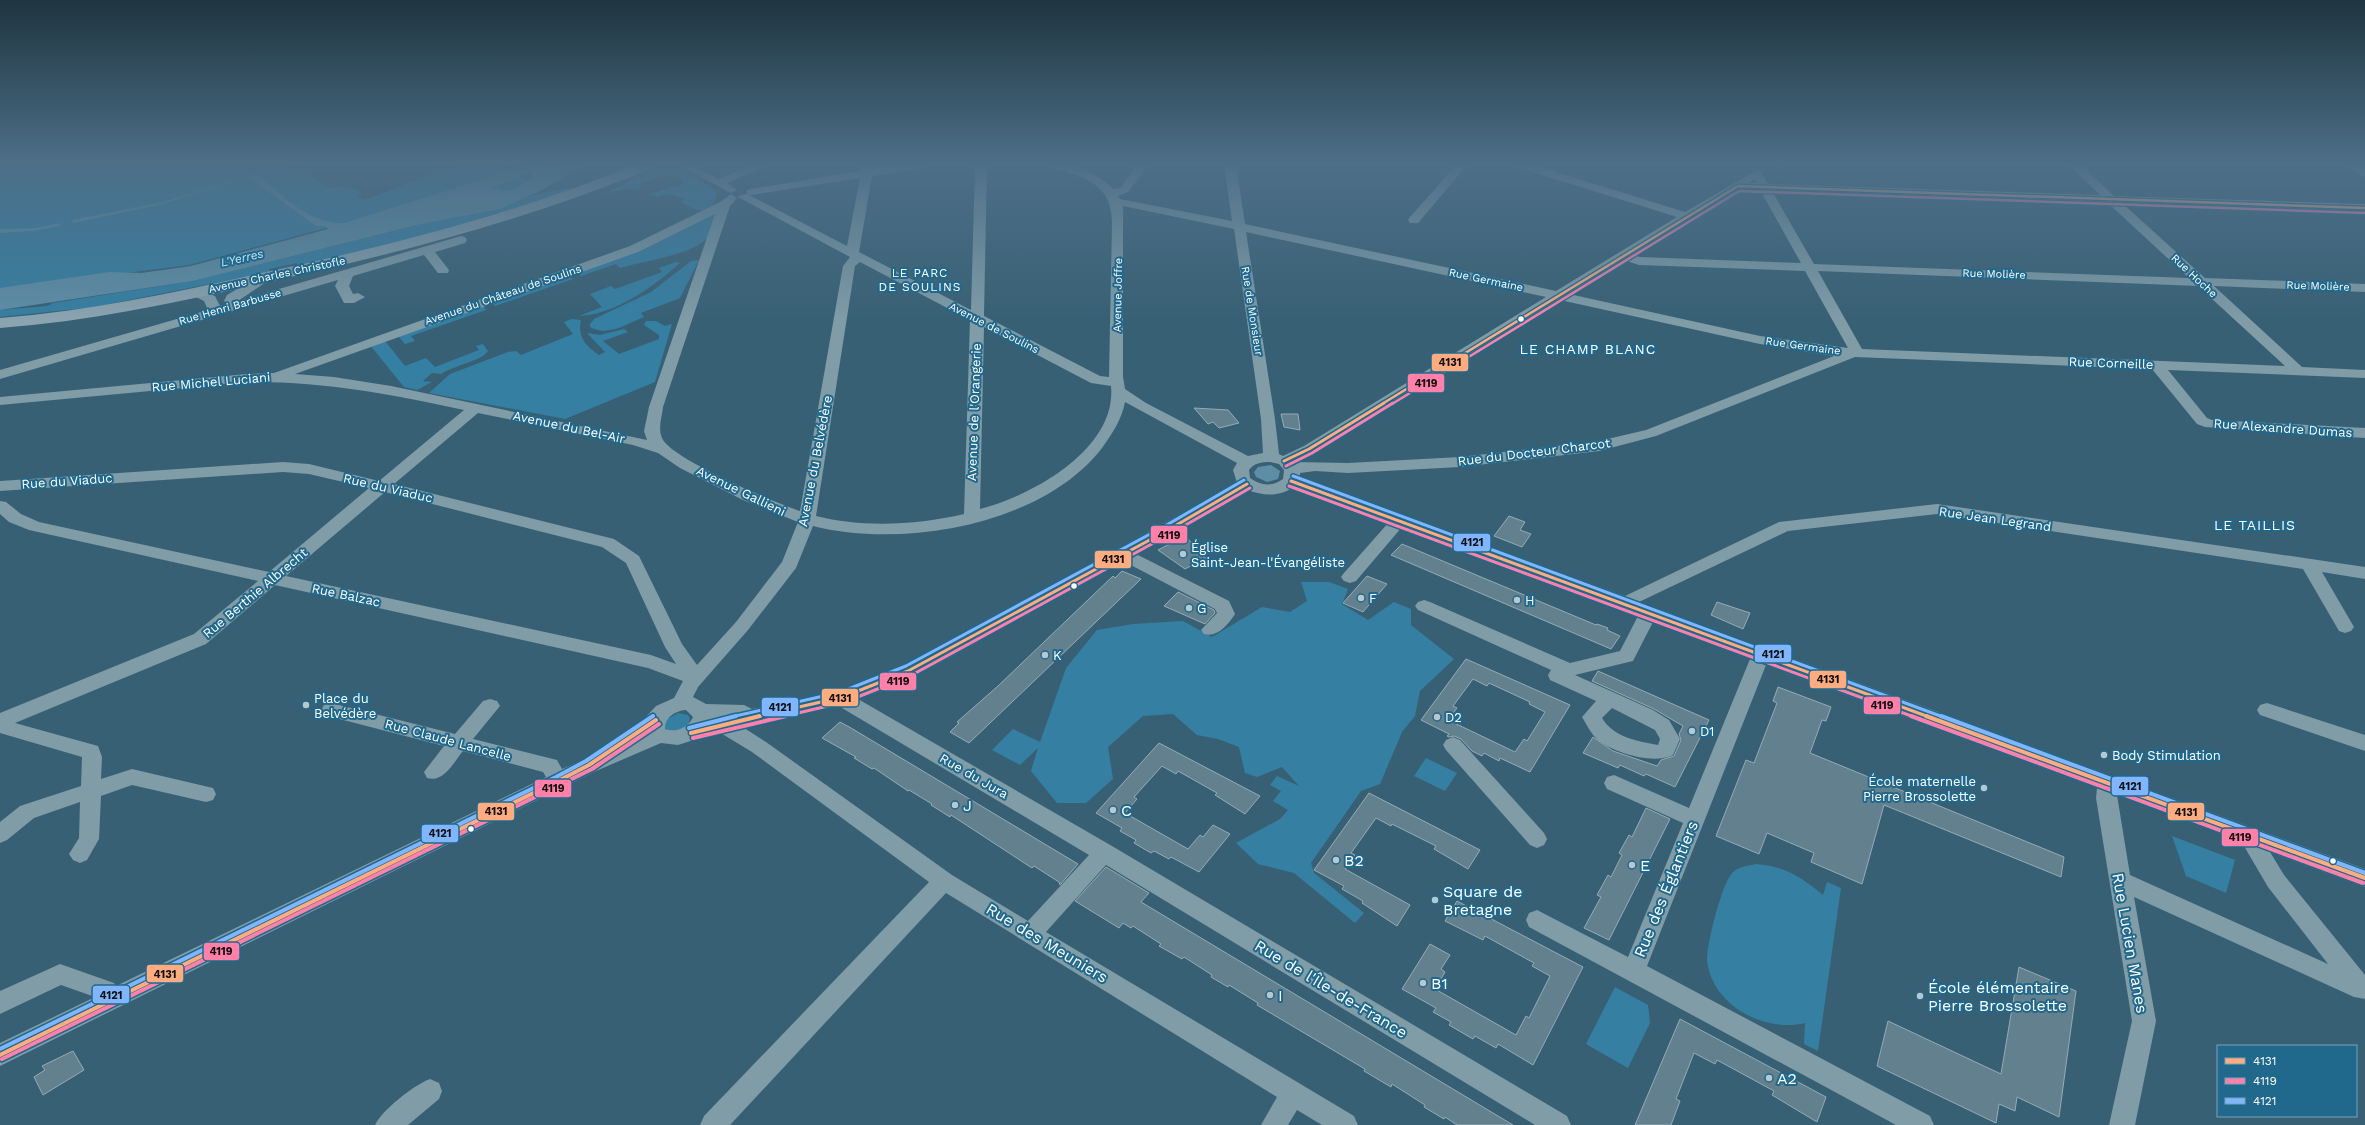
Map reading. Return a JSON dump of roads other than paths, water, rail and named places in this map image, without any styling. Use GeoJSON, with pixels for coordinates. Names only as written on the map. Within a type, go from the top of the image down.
{"type":"FeatureCollection","features":[{"type":"Feature","properties":{"kind":"main road","name":"Avenue Charles Christofle"},"geometry":{"type":"LineString","coordinates":[[0,323],[64,318],[195,293],[396,248],[504,216]]}},
{"type":"Feature","properties":{"kind":"street","name":"Avenue du Château de Soulins"},"geometry":{"type":"LineString","coordinates":[[278,376],[311,362],[634,249],[697,216]]}},
{"type":"Feature","properties":{"kind":"street","name":"Avenue Gallieni"},"geometry":{"type":"LineString","coordinates":[[728,216],[656,407],[652,432],[662,449],[680,461],[775,510],[807,520],[862,528],[905,528],[945,524],[1000,509],[1033,496],[1058,480],[1094,450],[1119,394]]}},
{"type":"Feature","properties":{"kind":"street","name":"Avenue de Soulins"},"geometry":{"type":"LineString","coordinates":[[777,216],[1096,380],[1119,394]]}},
{"type":"Feature","properties":{"kind":"street","name":"Avenue du Belvédère"},"geometry":{"type":"LineString","coordinates":[[681,703],[683,696],[696,678],[742,626],[790,564],[807,520],[849,266],[855,256],[860,216]]}},
{"type":"Feature","properties":{"kind":"street","name":"Avenue de l'Orangerie"},"geometry":{"type":"LineString","coordinates":[[972,516],[980,216]]}},
{"type":"Feature","properties":{"kind":"street","name":"Avenue Joffre"},"geometry":{"type":"LineString","coordinates":[[1117,216],[1119,394]]}},
{"type":"Feature","properties":{"kind":"street","name":"Rue Germaine"},"geometry":{"type":"LineString","coordinates":[[1195,216],[1779,344],[1834,352],[1857,352]]}},
{"type":"Feature","properties":{"kind":"street","name":"Rue de Monsieur"},"geometry":{"type":"LineString","coordinates":[[1238,216],[1269,426],[1284,467]]}},
{"type":"Feature","properties":{"kind":"street"},"geometry":{"type":"LineString","coordinates":[[1414,220],[1417,216]]}},
{"type":"Feature","properties":{"kind":"street"},"geometry":{"type":"LineString","coordinates":[[1688,216],[1309,449],[1284,467],[1275,490],[1260,489],[1247,484],[1241,475],[1241,470],[1247,462],[1258,458],[1284,467],[1398,522],[1628,605],[2365,878]]}},
{"type":"Feature","properties":{"kind":"street"},"geometry":{"type":"LineString","coordinates":[[1782,216],[1857,352]]}},
{"type":"Feature","properties":{"kind":"street","name":"Rue Hoche"},"geometry":{"type":"LineString","coordinates":[[2130,216],[2298,371]]}},
{"type":"Feature","properties":{"kind":"street","name":"Rue Henri Barbusse"},"geometry":{"type":"LineString","coordinates":[[0,375],[461,240]]}},
{"type":"Feature","properties":{"kind":"street"},"geometry":{"type":"LineString","coordinates":[[428,250],[443,270]]}},
{"type":"Feature","properties":{"kind":"street","name":"Rue Molière"},"geometry":{"type":"LineString","coordinates":[[1624,256],[1639,261],[2365,288]]}},
{"type":"Feature","properties":{"kind":"street"},"geometry":{"type":"LineString","coordinates":[[348,273],[342,286],[349,300],[358,297]]}},
{"type":"Feature","properties":{"kind":"street"},"geometry":{"type":"LineString","coordinates":[[235,306],[231,301],[232,298],[266,278]]}},
{"type":"Feature","properties":{"kind":"street"},"geometry":{"type":"LineString","coordinates":[[195,293],[210,299],[215,312]]}},
{"type":"Feature","properties":{"kind":"street","name":"Rue du Docteur Charcot"},"geometry":{"type":"LineString","coordinates":[[1284,467],[1315,466],[1348,468],[1460,462],[1599,446],[1629,439],[1676,424],[1857,352]]}},
{"type":"Feature","properties":{"kind":"street","name":"Rue Corneille"},"geometry":{"type":"LineString","coordinates":[[1857,352],[2365,374]]}},
{"type":"Feature","properties":{"kind":"street","name":"Rue Alexandre Dumas"},"geometry":{"type":"LineString","coordinates":[[2155,364],[2202,421],[2210,424],[2365,432]]}},
{"type":"Feature","properties":{"kind":"street","name":"Rue Michel Luciani"},"geometry":{"type":"LineString","coordinates":[[0,401],[278,376],[338,380],[420,395],[475,408]]}},
{"type":"Feature","properties":{"kind":"street"},"geometry":{"type":"LineString","coordinates":[[1119,394],[1247,462]]}},
{"type":"Feature","properties":{"kind":"street","name":"Avenue du Bel-Air"},"geometry":{"type":"LineString","coordinates":[[475,408],[636,441],[662,449]]}},
{"type":"Feature","properties":{"kind":"street","name":"Rue Berthie Albrecht"},"geometry":{"type":"LineString","coordinates":[[0,721],[200,638],[475,408]]}},
{"type":"Feature","properties":{"kind":"street","name":"Rue du Viaduc"},"geometry":{"type":"LineString","coordinates":[[0,486],[283,467],[309,469],[608,543],[633,560],[674,647],[696,678]]}},
{"type":"Feature","properties":{"kind":"street"},"geometry":{"type":"LineString","coordinates":[[658,728],[674,738],[733,718],[846,697],[883,683],[1122,554],[1247,484]]}},
{"type":"Feature","properties":{"kind":"street","name":"Rue Balzac"},"geometry":{"type":"LineString","coordinates":[[0,506],[15,518],[35,526],[651,662],[696,678]]}},
{"type":"Feature","properties":{"kind":"street","name":"Rue Jean Legrand"},"geometry":{"type":"LineString","coordinates":[[1628,605],[1633,598],[1785,526],[1937,510],[2365,573]]}},
{"type":"Feature","properties":{"kind":"street"},"geometry":{"type":"LineString","coordinates":[[1350,577],[1398,522]]}},
{"type":"Feature","properties":{"kind":"street"},"geometry":{"type":"LineString","coordinates":[[1122,554],[1223,605],[1226,614],[1210,630]]}},
{"type":"Feature","properties":{"kind":"street"},"geometry":{"type":"LineString","coordinates":[[2309,565],[2345,627]]}},
{"type":"Feature","properties":{"kind":"street"},"geometry":{"type":"LineString","coordinates":[[1424,606],[1569,670]]}},
{"type":"Feature","properties":{"kind":"street"},"geometry":{"type":"LineString","coordinates":[[1608,698],[1557,675],[1569,670],[1628,656],[1648,613]]}},
{"type":"Feature","properties":{"kind":"street","name":"Rue des Églantiers"},"geometry":{"type":"LineString","coordinates":[[1761,655],[1634,971],[1921,1125]]}},
{"type":"Feature","properties":{"kind":"street","name":"Rue du Jura"},"geometry":{"type":"LineString","coordinates":[[846,697],[849,703],[1105,852]]}},
{"type":"Feature","properties":{"kind":"street"},"geometry":{"type":"LineString","coordinates":[[0,1055],[589,765],[658,728],[663,711],[681,703],[695,705],[702,711],[733,718]]}},
{"type":"Feature","properties":{"kind":"street"},"geometry":{"type":"LineString","coordinates":[[434,772],[490,706]]}},
{"type":"Feature","properties":{"kind":"street","name":"Rue Claude Lancelle"},"geometry":{"type":"LineString","coordinates":[[330,710],[550,766],[558,781]]}},
{"type":"Feature","properties":{"kind":"street"},"geometry":{"type":"LineString","coordinates":[[2267,710],[2365,743]]}},
{"type":"Feature","properties":{"kind":"street"},"geometry":{"type":"LineString","coordinates":[[691,733],[702,721],[702,711]]}},
{"type":"Feature","properties":{"kind":"street","name":"Rue des Meuniers"},"geometry":{"type":"LineString","coordinates":[[733,718],[759,746],[944,881],[1345,1125]]}},
{"type":"Feature","properties":{"kind":"street"},"geometry":{"type":"LineString","coordinates":[[0,726],[91,751],[89,839],[80,854]]}},
{"type":"Feature","properties":{"kind":"street"},"geometry":{"type":"LineString","coordinates":[[1453,745],[1537,839]]}},
{"type":"Feature","properties":{"kind":"street"},"geometry":{"type":"LineString","coordinates":[[0,834],[27,812],[132,777],[206,794]]}},
{"type":"Feature","properties":{"kind":"street"},"geometry":{"type":"LineString","coordinates":[[1614,783],[1694,819]]}},
{"type":"Feature","properties":{"kind":"street","name":"Rue Lucien Manes"},"geometry":{"type":"LineString","coordinates":[[2108,784],[2106,798],[2144,1021],[2122,1125]]}},
{"type":"Feature","properties":{"kind":"street"},"geometry":{"type":"LineString","coordinates":[[2249,836],[2276,881],[2364,991]]}},
{"type":"Feature","properties":{"kind":"street"},"geometry":{"type":"LineString","coordinates":[[1031,934],[1105,852]]}},
{"type":"Feature","properties":{"kind":"street","name":"Rue de l'Île-de-France"},"geometry":{"type":"LineString","coordinates":[[1105,852],[1198,911],[1558,1125]]}},
{"type":"Feature","properties":{"kind":"street"},"geometry":{"type":"LineString","coordinates":[[2119,880],[2364,991]]}},
{"type":"Feature","properties":{"kind":"street"},"geometry":{"type":"LineString","coordinates":[[714,1125],[944,881]]}},
{"type":"Feature","properties":{"kind":"street"},"geometry":{"type":"LineString","coordinates":[[1537,920],[1634,971]]}},
{"type":"Feature","properties":{"kind":"street"},"geometry":{"type":"LineString","coordinates":[[0,1002],[60,974],[106,990],[109,1002]]}},
{"type":"Feature","properties":{"kind":"street"},"geometry":{"type":"LineString","coordinates":[[388,1125],[430,1091]]}},
{"type":"Feature","properties":{"kind":"street"},"geometry":{"type":"LineString","coordinates":[[1274,1125],[1294,1093]]}},
{"type":"Feature","properties":{"kind":"water"},"geometry":{"type":"Polygon","coordinates":[[[90,216],[104,216],[73,223],[72,220],[90,216]]]}},
{"type":"Feature","properties":{"kind":"water","name":"L'Yerres"},"geometry":{"type":"Polygon","coordinates":[[[303,216],[314,216],[331,222],[344,223],[365,216],[461,216],[421,224],[193,281],[0,310],[0,288],[109,272],[141,273],[191,266],[328,229],[325,226],[316,226],[303,216]]]}},
{"type":"Feature","properties":{"kind":"water"},"geometry":{"type":"Polygon","coordinates":[[[61,223],[60,226],[32,231],[0,233],[0,229],[37,228],[61,223]]]}},
{"type":"Feature","properties":{"kind":"water"},"geometry":{"type":"Polygon","coordinates":[[[1271,465],[1280,471],[1278,479],[1267,482],[1256,477],[1254,472],[1258,467],[1271,465]]]}},
{"type":"Feature","properties":{"kind":"place","name":"Église Saint-Jean-l'Évangéliste"},"geometry":{"type":"Point","coordinates":[1183,554]}},
{"type":"Feature","properties":{"kind":"place","name":"F"},"geometry":{"type":"Point","coordinates":[1361,598]}},
{"type":"Feature","properties":{"kind":"place","name":"H"},"geometry":{"type":"Point","coordinates":[1517,600]}},
{"type":"Feature","properties":{"kind":"place","name":"G"},"geometry":{"type":"Point","coordinates":[1189,608]}},
{"type":"Feature","properties":{"kind":"place","name":"K"},"geometry":{"type":"Point","coordinates":[1045,655]}},
{"type":"Feature","properties":{"kind":"place","name":"Place du Belvédère"},"geometry":{"type":"Point","coordinates":[306,705]}},
{"type":"Feature","properties":{"kind":"place","name":"D2"},"geometry":{"type":"Point","coordinates":[1437,717]}},
{"type":"Feature","properties":{"kind":"place","name":"D1"},"geometry":{"type":"Point","coordinates":[1692,731]}},
{"type":"Feature","properties":{"kind":"place","name":"Body Stimulation"},"geometry":{"type":"Point","coordinates":[2104,755]}},
{"type":"Feature","properties":{"kind":"place","name":"École maternelle Pierre Brossolette"},"geometry":{"type":"Point","coordinates":[1984,788]}},
{"type":"Feature","properties":{"kind":"place","name":"J"},"geometry":{"type":"Point","coordinates":[955,805]}},
{"type":"Feature","properties":{"kind":"place","name":"C"},"geometry":{"type":"Point","coordinates":[1113,810]}},
{"type":"Feature","properties":{"kind":"place","name":"B2"},"geometry":{"type":"Point","coordinates":[1336,860]}},
{"type":"Feature","properties":{"kind":"place","name":"E"},"geometry":{"type":"Point","coordinates":[1632,865]}},
{"type":"Feature","properties":{"kind":"place","name":"Square de Bretagne"},"geometry":{"type":"Point","coordinates":[1435,900]}},
{"type":"Feature","properties":{"kind":"place","name":"B1"},"geometry":{"type":"Point","coordinates":[1423,983]}},
{"type":"Feature","properties":{"kind":"place","name":"I"},"geometry":{"type":"Point","coordinates":[1270,995]}},
{"type":"Feature","properties":{"kind":"place","name":"École élémentaire Pierre Brossolette"},"geometry":{"type":"Point","coordinates":[1920,996]}},
{"type":"Feature","properties":{"kind":"place","name":"A2"},"geometry":{"type":"Point","coordinates":[1769,1078]}},
{"type":"Feature","properties":{"kind":"district","name":"LE PARC DE SOULINS"},"geometry":{"type":"Point","coordinates":[920,280]}},
{"type":"Feature","properties":{"kind":"district","name":"LE CHAMP BLANC"},"geometry":{"type":"Point","coordinates":[1588,349]}},
{"type":"Feature","properties":{"kind":"district","name":"LE TAILLIS"},"geometry":{"type":"Point","coordinates":[2255,525]}}]}
